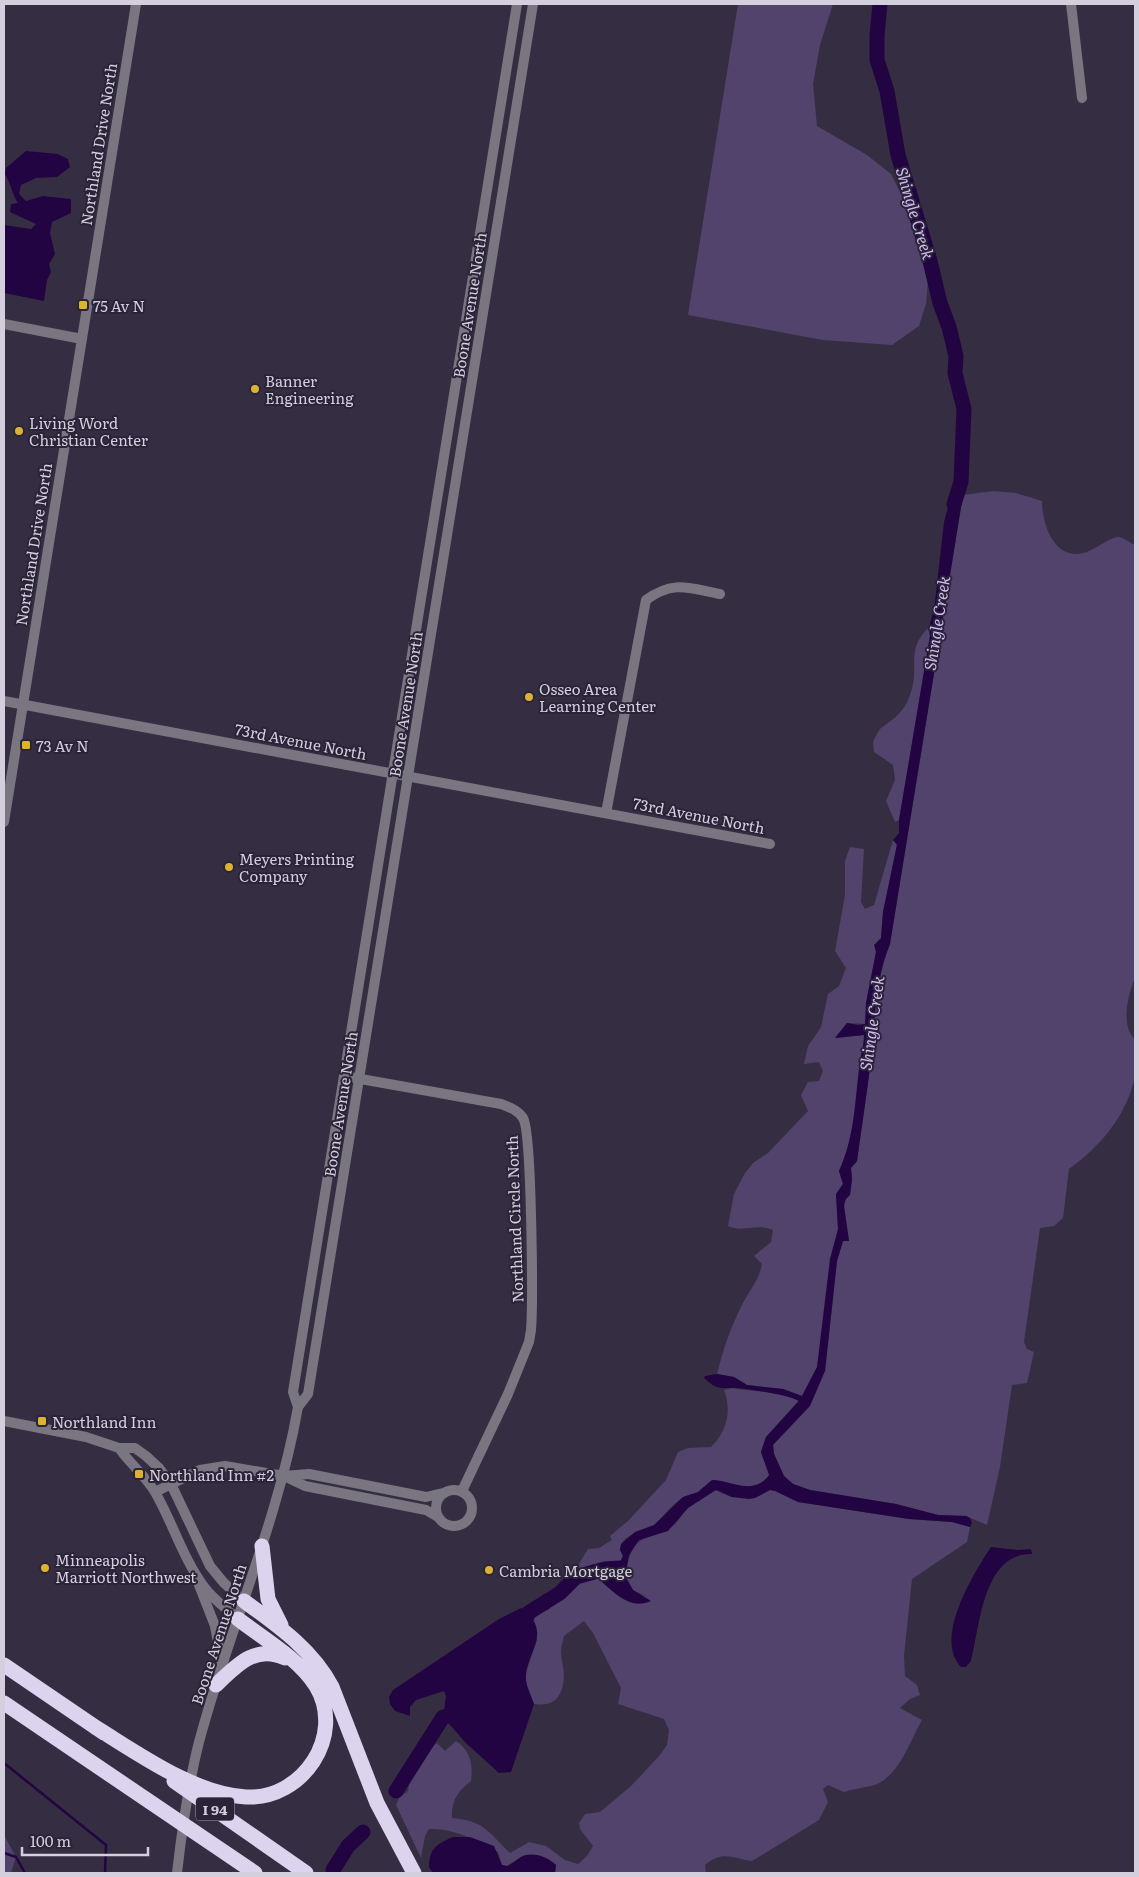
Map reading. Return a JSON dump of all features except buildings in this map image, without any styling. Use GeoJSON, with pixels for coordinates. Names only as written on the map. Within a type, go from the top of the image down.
{"type":"FeatureCollection","features":[{"type":"Feature","properties":{"kind":"highway"},"geometry":{"type":"LineString","coordinates":[[262,1546],[268,1599],[276,1618],[290,1638]]}},
{"type":"Feature","properties":{"kind":"highway"},"geometry":{"type":"LineString","coordinates":[[244,1601],[317,1662],[326,1676],[380,1809],[414,1873]]}},
{"type":"Feature","properties":{"kind":"highway"},"geometry":{"type":"LineString","coordinates":[[95,1727],[155,1764],[204,1787],[246,1797],[270,1795],[303,1776],[318,1756],[323,1740],[325,1716],[321,1699],[313,1682],[300,1666],[238,1619]]}},
{"type":"Feature","properties":{"kind":"highway"},"geometry":{"type":"LineString","coordinates":[[216,1685],[240,1662],[256,1654],[267,1653],[280,1656],[300,1666]]}},
{"type":"Feature","properties":{"kind":"highway","name":"I 94"},"geometry":{"type":"LineString","coordinates":[[4,1665],[306,1873]]}},
{"type":"Feature","properties":{"kind":"highway","name":"I 94"},"geometry":{"type":"LineString","coordinates":[[4,1703],[254,1873]]}},
{"type":"Feature","properties":{"kind":"highway"},"geometry":{"type":"LineString","coordinates":[[184,1825],[236,1873]]}},
{"type":"Feature","properties":{"kind":"street","name":"Northland Drive North"},"geometry":{"type":"LineString","coordinates":[[4,822],[136,4]]}},
{"type":"Feature","properties":{"kind":"street","name":"Boone Avenue North"},"geometry":{"type":"LineString","coordinates":[[298,1407],[293,1392],[517,4]]}},
{"type":"Feature","properties":{"kind":"street","name":"Boone Avenue North"},"geometry":{"type":"LineString","coordinates":[[177,1873],[178,1857],[195,1759],[216,1685],[284,1476],[298,1407],[308,1394],[533,4]]}},
{"type":"Feature","properties":{"kind":"street"},"geometry":{"type":"LineString","coordinates":[[1071,4],[1082,98]]}},
{"type":"Feature","properties":{"kind":"street"},"geometry":{"type":"LineString","coordinates":[[4,324],[82,339]]}},
{"type":"Feature","properties":{"kind":"street"},"geometry":{"type":"LineString","coordinates":[[606,813],[646,600],[659,590],[676,586],[720,594]]}},
{"type":"Feature","properties":{"kind":"street","name":"73rd Avenue North"},"geometry":{"type":"LineString","coordinates":[[4,701],[770,844]]}},
{"type":"Feature","properties":{"kind":"street","name":"Northland Circle North"},"geometry":{"type":"LineString","coordinates":[[344,1076],[501,1104],[514,1109],[524,1119],[527,1130],[532,1317],[529,1342],[508,1394],[462,1491]]}},
{"type":"Feature","properties":{"kind":"street"},"geometry":{"type":"LineString","coordinates":[[4,1421],[86,1437],[119,1448],[135,1448],[159,1468],[171,1484],[210,1566],[224,1583],[244,1601]]}},
{"type":"Feature","properties":{"kind":"street"},"geometry":{"type":"LineString","coordinates":[[119,1448],[146,1478],[155,1492],[197,1576],[216,1626],[223,1665]]}},
{"type":"Feature","properties":{"kind":"street"},"geometry":{"type":"LineString","coordinates":[[155,1492],[200,1470],[217,1466],[235,1466],[284,1476],[305,1486],[426,1510],[438,1517],[446,1525],[454,1526],[468,1520],[472,1512],[472,1504],[468,1495],[462,1491],[450,1490],[426,1497],[308,1474],[284,1476]]}},
{"type":"Feature","properties":{"kind":"street"},"geometry":{"type":"LineString","coordinates":[[438,1517],[436,1506],[443,1493]]}},
{"type":"Feature","properties":{"kind":"street"},"geometry":{"type":"LineString","coordinates":[[197,1576],[214,1599],[238,1619]]}},
{"type":"Feature","properties":{"kind":"shaded area"},"geometry":{"type":"Polygon","coordinates":[[[738,4],[833,4],[820,45],[813,84],[817,126],[867,155],[891,174],[912,216],[928,281],[926,304],[919,326],[892,345],[823,340],[688,315],[738,4]]]}},
{"type":"Feature","properties":{"kind":"shaded area"},"geometry":{"type":"Polygon","coordinates":[[[994,491],[1016,493],[1042,501],[1045,521],[1052,540],[1066,552],[1076,554],[1087,552],[1118,537],[1135,545],[1135,977],[1128,1001],[1127,1018],[1130,1033],[1135,1040],[1136,1063],[1131,1090],[1119,1116],[1102,1140],[1069,1169],[1063,1218],[1054,1226],[1040,1228],[1024,1342],[1027,1349],[1034,1352],[1027,1383],[1012,1385],[1000,1467],[987,1525],[966,1516],[938,1515],[896,1504],[810,1490],[793,1484],[784,1476],[774,1454],[773,1445],[825,1371],[837,1261],[843,1241],[849,1241],[844,1206],[852,1180],[851,1168],[857,1161],[879,983],[890,944],[963,495],[994,491]]]}},
{"type":"Feature","properties":{"kind":"shaded area"},"geometry":{"type":"Polygon","coordinates":[[[929,627],[930,636],[899,820],[895,822],[886,801],[895,780],[893,765],[874,752],[873,742],[880,729],[899,714],[908,701],[913,684],[917,644],[929,627]]]}},
{"type":"Feature","properties":{"kind":"shaded area"},"geometry":{"type":"Polygon","coordinates":[[[893,840],[897,844],[883,912],[881,938],[876,952],[866,1003],[866,1024],[847,1023],[835,1038],[864,1035],[851,1134],[839,1171],[843,1184],[836,1194],[838,1229],[817,1367],[802,1396],[783,1389],[747,1385],[734,1377],[717,1374],[733,1323],[761,1270],[762,1264],[754,1256],[771,1242],[773,1230],[762,1227],[739,1229],[728,1226],[734,1194],[745,1173],[753,1163],[768,1153],[808,1111],[801,1095],[808,1082],[819,1081],[823,1071],[819,1062],[804,1064],[808,1046],[821,1027],[828,994],[839,986],[846,968],[835,951],[845,895],[845,861],[850,847],[864,849],[861,902],[865,909],[874,905],[893,840]]]}},
{"type":"Feature","properties":{"kind":"shaded area"},"geometry":{"type":"Polygon","coordinates":[[[732,1388],[775,1393],[799,1400],[766,1437],[761,1452],[770,1475],[756,1485],[712,1485],[686,1496],[676,1503],[653,1526],[631,1535],[624,1541],[620,1548],[623,1556],[619,1564],[577,1572],[580,1562],[588,1549],[599,1548],[612,1540],[610,1536],[628,1521],[666,1480],[678,1452],[688,1448],[711,1447],[721,1434],[728,1413],[724,1390],[732,1388]]]}},
{"type":"Feature","properties":{"kind":"shaded area"},"geometry":{"type":"Polygon","coordinates":[[[716,1490],[731,1497],[755,1498],[770,1490],[798,1502],[909,1519],[952,1522],[970,1527],[967,1542],[912,1579],[904,1656],[905,1676],[917,1685],[920,1695],[910,1699],[900,1708],[922,1720],[908,1749],[896,1768],[889,1776],[871,1786],[844,1792],[828,1785],[823,1789],[828,1802],[819,1820],[752,1861],[727,1856],[711,1860],[705,1865],[706,1873],[555,1873],[556,1865],[537,1855],[521,1857],[507,1866],[502,1865],[498,1852],[473,1839],[447,1830],[438,1829],[429,1829],[425,1836],[421,1858],[396,1805],[399,1798],[408,1791],[411,1776],[417,1764],[426,1753],[437,1743],[445,1751],[456,1741],[468,1754],[472,1775],[471,1781],[462,1789],[454,1801],[452,1818],[479,1825],[491,1833],[510,1853],[529,1842],[546,1846],[565,1860],[578,1864],[587,1856],[593,1846],[580,1829],[579,1823],[585,1814],[600,1812],[631,1786],[667,1745],[669,1730],[664,1719],[618,1704],[621,1688],[593,1633],[584,1621],[564,1636],[561,1652],[564,1676],[560,1694],[556,1699],[547,1704],[534,1704],[525,1682],[526,1672],[537,1640],[534,1621],[537,1613],[548,1610],[577,1581],[603,1573],[602,1582],[647,1597],[633,1590],[625,1576],[632,1551],[640,1541],[674,1525],[689,1507],[716,1490]]]}},
{"type":"Feature","properties":{"kind":"shaded area"},"geometry":{"type":"Polygon","coordinates":[[[4,1835],[16,1857],[11,1873],[4,1873],[4,1835]]]}},
{"type":"Feature","properties":{"kind":"water"},"geometry":{"type":"Polygon","coordinates":[[[26,151],[58,154],[68,159],[70,167],[57,177],[36,178],[21,185],[19,194],[26,201],[43,196],[71,199],[71,213],[52,222],[50,233],[55,254],[49,264],[51,272],[47,280],[44,301],[4,293],[4,225],[31,229],[36,224],[10,212],[11,204],[18,203],[5,174],[6,168],[26,151]]]}},
{"type":"Feature","properties":{"kind":"water"},"geometry":{"type":"Polygon","coordinates":[[[963,482],[963,495],[890,944],[879,983],[857,1161],[851,1168],[850,1195],[845,1200],[844,1206],[849,1241],[843,1241],[837,1261],[825,1371],[810,1406],[773,1445],[774,1454],[784,1476],[793,1484],[810,1490],[896,1504],[938,1515],[966,1516],[970,1518],[972,1523],[970,1527],[952,1522],[909,1519],[798,1502],[770,1490],[749,1499],[732,1497],[716,1490],[688,1508],[668,1531],[639,1540],[629,1555],[625,1576],[633,1590],[651,1601],[637,1604],[625,1600],[602,1582],[601,1566],[619,1564],[623,1556],[620,1550],[621,1544],[635,1532],[654,1525],[683,1497],[698,1492],[712,1480],[742,1486],[756,1485],[763,1482],[769,1475],[761,1452],[766,1437],[799,1401],[786,1396],[757,1391],[717,1387],[704,1378],[705,1376],[717,1374],[734,1377],[747,1385],[783,1389],[802,1396],[817,1367],[830,1259],[838,1229],[836,1194],[843,1184],[839,1171],[851,1134],[864,1035],[835,1038],[847,1023],[865,1024],[866,1003],[876,952],[874,945],[881,938],[883,912],[897,845],[893,840],[899,833],[899,820],[930,636],[929,627],[934,610],[944,522],[952,492],[963,482]]]}},
{"type":"Feature","properties":{"kind":"water"},"geometry":{"type":"Polygon","coordinates":[[[991,1547],[1018,1550],[1031,1549],[1032,1554],[1016,1557],[1003,1565],[994,1578],[986,1594],[981,1612],[971,1661],[966,1667],[961,1667],[954,1655],[951,1640],[954,1623],[967,1589],[991,1547]]]}},
{"type":"Feature","properties":{"kind":"water"},"geometry":{"type":"Polygon","coordinates":[[[521,1608],[536,1625],[536,1641],[526,1675],[527,1686],[534,1704],[511,1772],[499,1773],[466,1743],[443,1717],[446,1696],[444,1691],[416,1700],[410,1707],[410,1716],[395,1711],[390,1704],[389,1697],[393,1690],[499,1619],[521,1608]]]}},
{"type":"Feature","properties":{"kind":"water"},"geometry":{"type":"Polygon","coordinates":[[[453,1837],[470,1837],[494,1846],[502,1865],[507,1866],[525,1855],[544,1857],[556,1865],[555,1873],[433,1873],[429,1867],[432,1851],[442,1842],[453,1837]]]}},
{"type":"Feature","properties":{"kind":"waterway","name":"Shingle Creek"},"geometry":{"type":"LineString","coordinates":[[880,4],[877,60],[887,91],[898,155],[930,261],[940,303],[949,327],[956,356],[955,373],[964,409],[961,482],[954,504]]}},
{"type":"Feature","properties":{"kind":"waterway","name":"Shingle Creek"},"geometry":{"type":"LineString","coordinates":[[520,1632],[528,1613],[560,1593],[576,1577],[605,1569],[620,1568]]}},
{"type":"Feature","properties":{"kind":"waterway","name":"Shingle Creek"},"geometry":{"type":"LineString","coordinates":[[396,1791],[443,1717],[457,1714],[461,1709]]}},
{"type":"Feature","properties":{"kind":"waterway"},"geometry":{"type":"LineString","coordinates":[[4,1763],[106,1845],[105,1873]]}},
{"type":"Feature","properties":{"kind":"waterway","name":"Shingle Creek"},"geometry":{"type":"LineString","coordinates":[[333,1870],[348,1846],[363,1832]]}},
{"type":"Feature","properties":{"kind":"waterway"},"geometry":{"type":"LineString","coordinates":[[4,1853],[16,1857],[25,1873]]}},
{"type":"Feature","properties":{"kind":"place","name":"75 Av N"},"geometry":{"type":"Point","coordinates":[83,305]}},
{"type":"Feature","properties":{"kind":"place","name":"Banner Engineering"},"geometry":{"type":"Point","coordinates":[255,389]}},
{"type":"Feature","properties":{"kind":"place","name":"Living Word Christian Center"},"geometry":{"type":"Point","coordinates":[19,431]}},
{"type":"Feature","properties":{"kind":"place","name":"Osseo Area Learning Center"},"geometry":{"type":"Point","coordinates":[529,697]}},
{"type":"Feature","properties":{"kind":"place","name":"73 Av N"},"geometry":{"type":"Point","coordinates":[26,745]}},
{"type":"Feature","properties":{"kind":"place","name":"Meyers Printing Company"},"geometry":{"type":"Point","coordinates":[229,867]}},
{"type":"Feature","properties":{"kind":"place","name":"Northland Inn"},"geometry":{"type":"Point","coordinates":[42,1421]}},
{"type":"Feature","properties":{"kind":"place","name":"Northland Inn #2"},"geometry":{"type":"Point","coordinates":[139,1474]}},
{"type":"Feature","properties":{"kind":"place","name":"Minneapolis Marriott Northwest"},"geometry":{"type":"Point","coordinates":[45,1568]}},
{"type":"Feature","properties":{"kind":"place","name":"Cambria Mortgage"},"geometry":{"type":"Point","coordinates":[489,1570]}}]}
